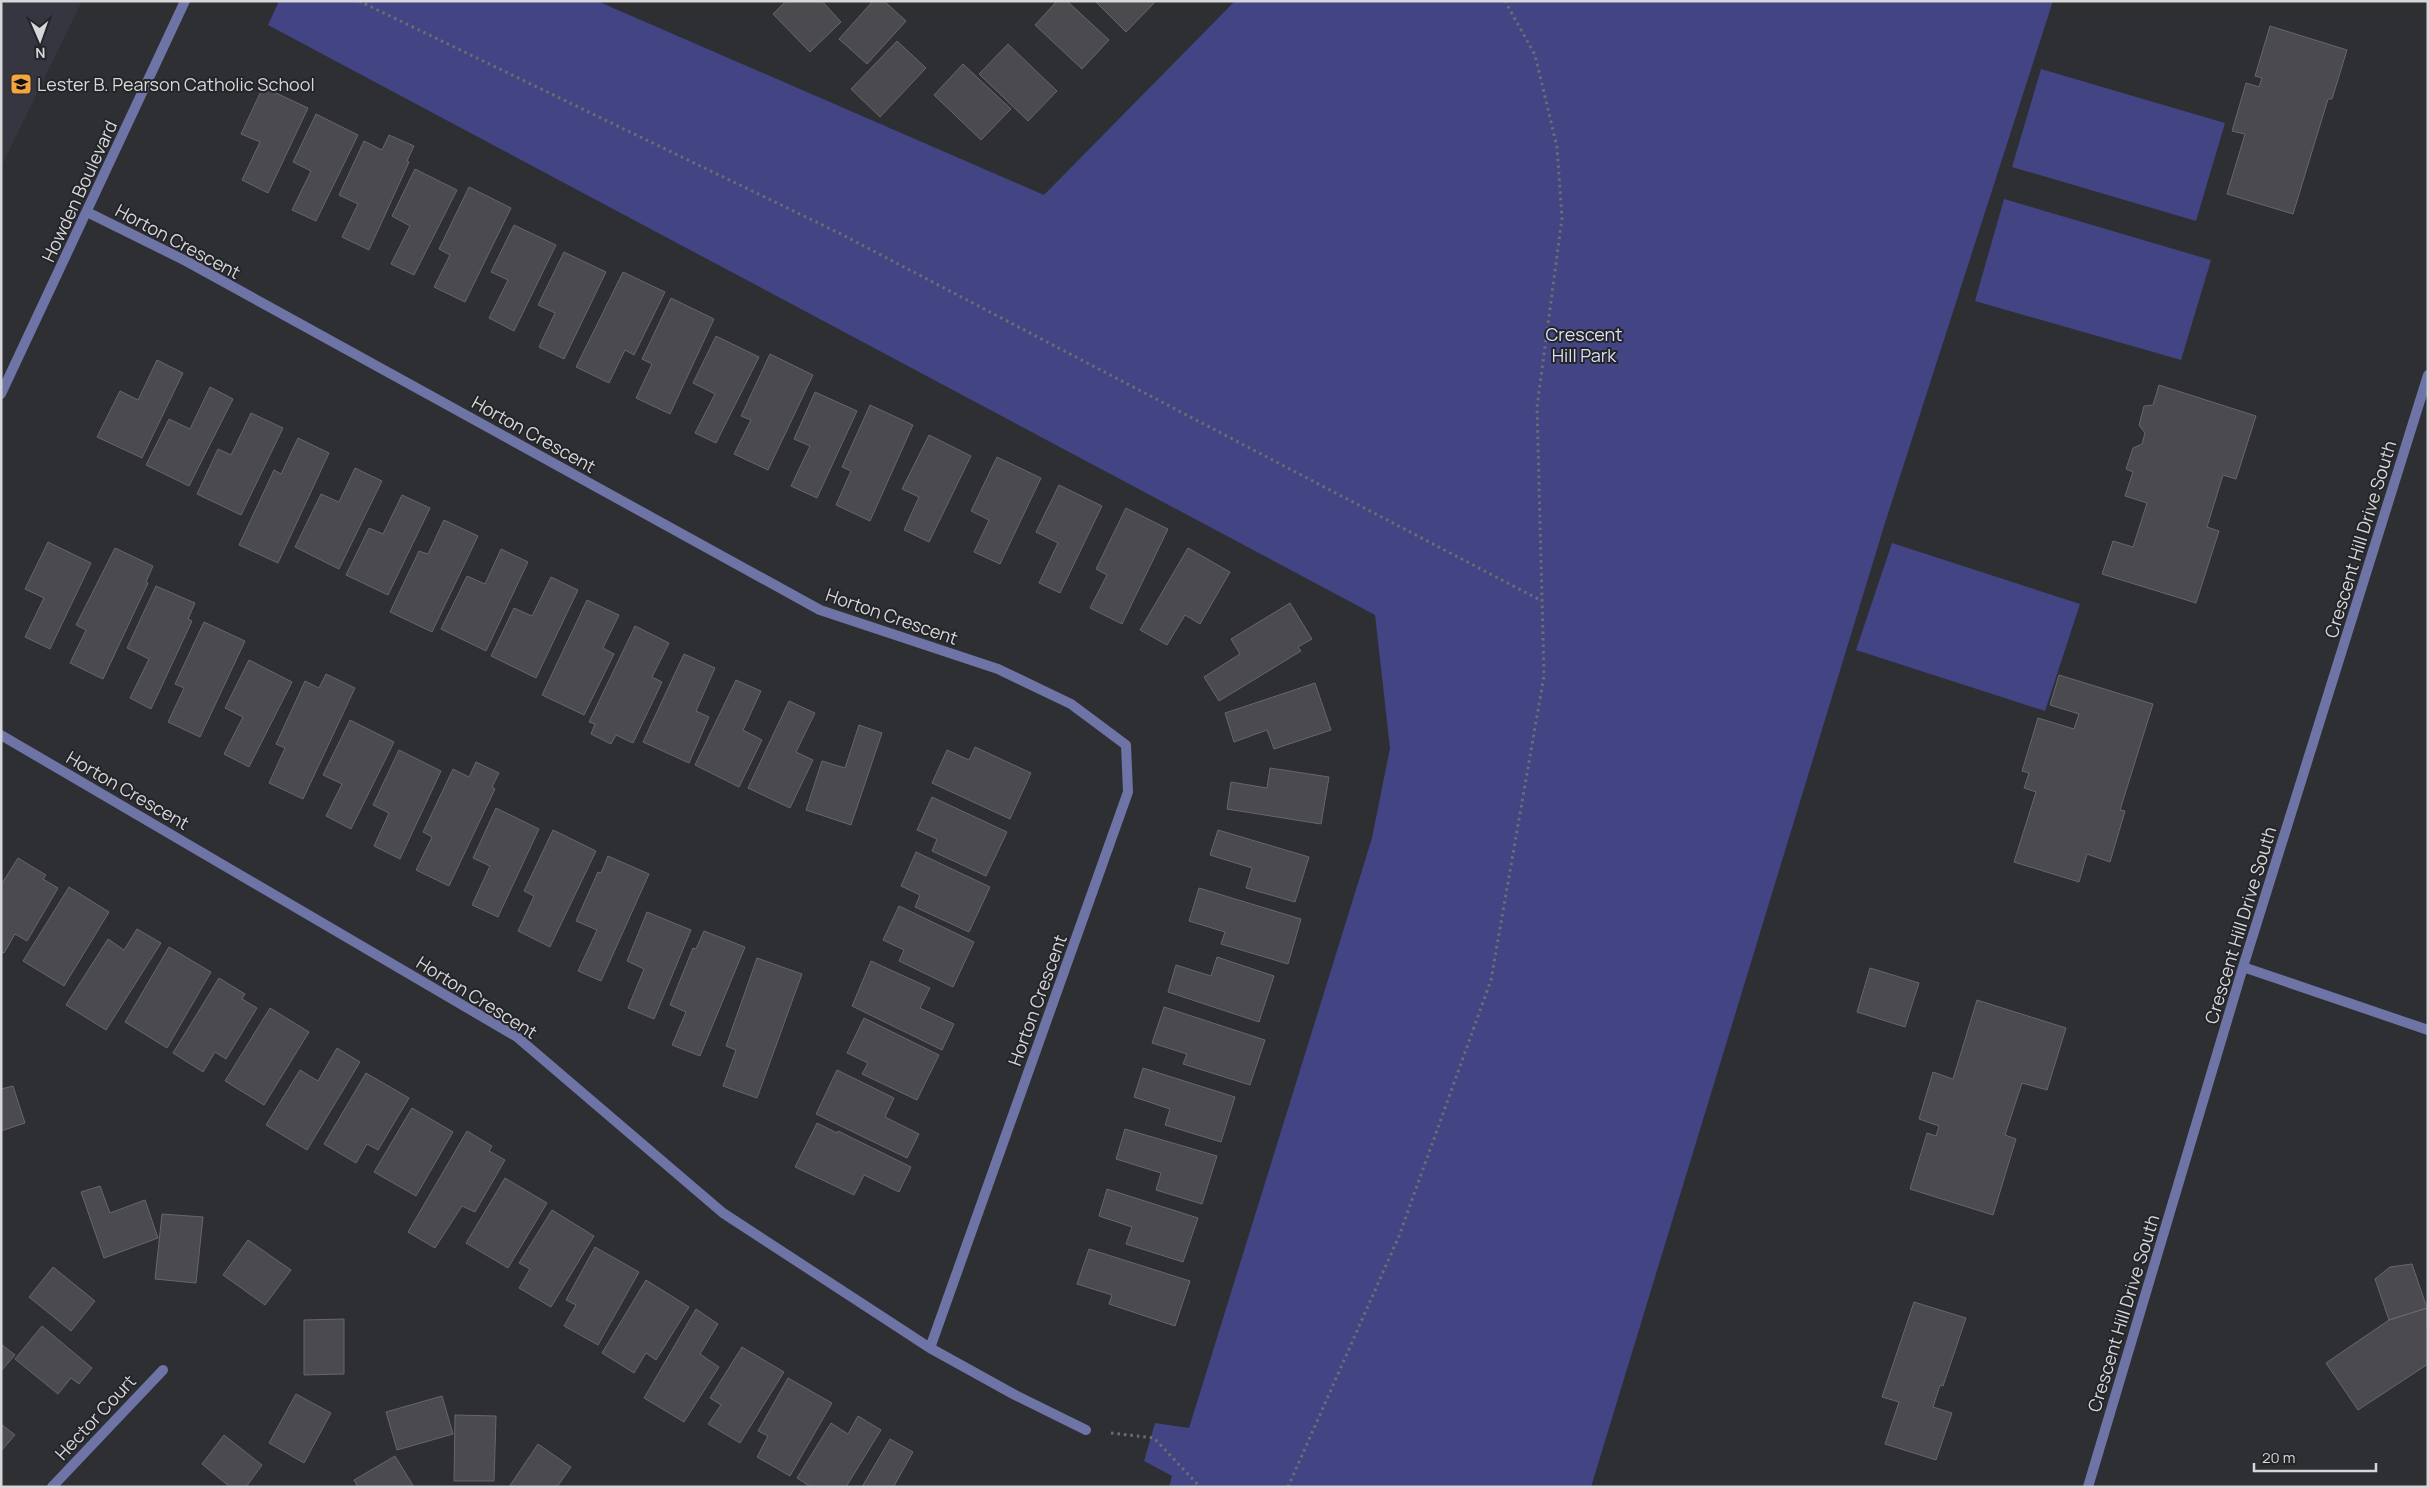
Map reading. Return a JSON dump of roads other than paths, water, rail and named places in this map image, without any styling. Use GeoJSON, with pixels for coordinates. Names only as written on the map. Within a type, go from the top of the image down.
{"type":"FeatureCollection","features":[{"type":"Feature","properties":{"kind":"street","name":"Howden Boulevard"},"geometry":{"type":"LineString","coordinates":[[1,394],[185,1]]}},
{"type":"Feature","properties":{"kind":"street","name":"Horton Crescent"},"geometry":{"type":"LineString","coordinates":[[87,212],[186,262],[820,610],[998,670],[1072,704],[1126,746],[1128,792],[930,1348]]}},
{"type":"Feature","properties":{"kind":"street","name":"Crescent Hill Drive South"},"geometry":{"type":"LineString","coordinates":[[2088,1487],[2243,967],[2428,375]]}},
{"type":"Feature","properties":{"kind":"street","name":"Horton Crescent"},"geometry":{"type":"LineString","coordinates":[[1,735],[517,1037],[723,1213],[930,1348],[1015,1395],[1086,1430]]}},
{"type":"Feature","properties":{"kind":"street"},"geometry":{"type":"LineString","coordinates":[[2243,967],[2428,1030]]}},
{"type":"Feature","properties":{"kind":"street","name":"Hector Court"},"geometry":{"type":"LineString","coordinates":[[52,1487],[163,1370]]}},
{"type":"Feature","properties":{"kind":"place","name":"Lester B. Pearson Catholic School"},"geometry":{"type":"Point","coordinates":[21,84]}},
{"type":"Feature","properties":{"kind":"park label","name":"Crescent Hill Park"},"geometry":{"type":"Point","coordinates":[1584,344]}}]}
